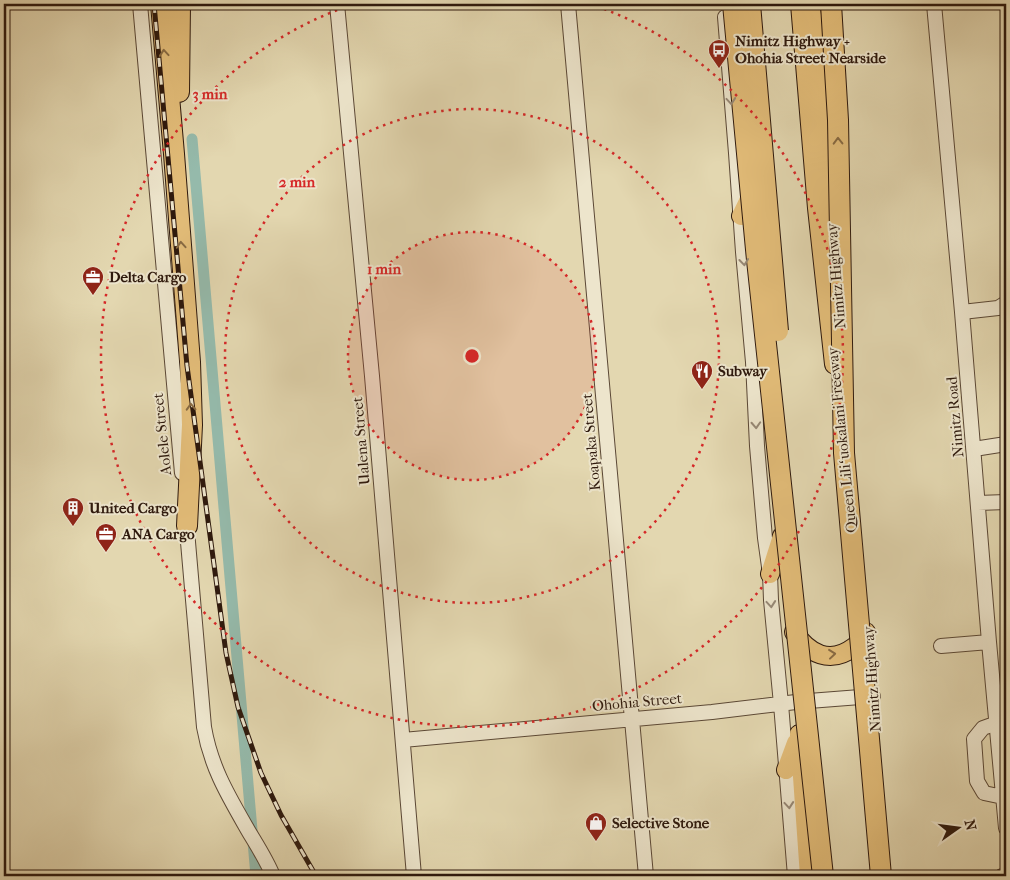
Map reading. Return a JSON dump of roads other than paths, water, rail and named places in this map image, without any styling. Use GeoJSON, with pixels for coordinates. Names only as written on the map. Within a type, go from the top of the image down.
{"type":"FeatureCollection","features":[{"type":"Feature","properties":{"kind":"highway"},"geometry":{"type":"LineString","coordinates":[[160,4],[190,362],[192,425],[187,526]]}},
{"type":"Feature","properties":{"kind":"highway"},"geometry":{"type":"LineString","coordinates":[[174,154],[180,80],[180,4]]}},
{"type":"Feature","properties":{"kind":"highway"},"geometry":{"type":"LineString","coordinates":[[750,4],[824,876]]}},
{"type":"Feature","properties":{"kind":"highway","name":"Queen Liliʻuokalani Freeway"},"geometry":{"type":"LineString","coordinates":[[800,4],[818,208],[844,452],[881,876]]}},
{"type":"Feature","properties":{"kind":"highway"},"geometry":{"type":"LineString","coordinates":[[831,4],[838,120],[844,452]]}},
{"type":"Feature","properties":{"kind":"highway"},"geometry":{"type":"LineString","coordinates":[[727,8],[757,260],[824,876]]}},
{"type":"Feature","properties":{"kind":"main road"},"geometry":{"type":"LineString","coordinates":[[740,4],[789,614],[788,703],[799,736],[810,876]]}},
{"type":"Feature","properties":{"kind":"main road","name":"Nimitz Highway"},"geometry":{"type":"LineString","coordinates":[[812,4],[890,876]]}},
{"type":"Feature","properties":{"kind":"main road"},"geometry":{"type":"LineString","coordinates":[[727,8],[742,42]]}},
{"type":"Feature","properties":{"kind":"main road"},"geometry":{"type":"LineString","coordinates":[[741,216],[754,188]]}},
{"type":"Feature","properties":{"kind":"main road"},"geometry":{"type":"LineString","coordinates":[[770,574],[782,536]]}},
{"type":"Feature","properties":{"kind":"main road"},"geometry":{"type":"LineString","coordinates":[[789,614],[794,631],[802,643],[812,651],[823,655],[832,656],[848,651],[856,646],[865,637],[868,625]]}},
{"type":"Feature","properties":{"kind":"main road"},"geometry":{"type":"LineString","coordinates":[[786,770],[799,736]]}},
{"type":"Feature","properties":{"kind":"street","name":"Aolele Street"},"geometry":{"type":"LineString","coordinates":[[140,4],[206,737],[216,771],[273,876]]}},
{"type":"Feature","properties":{"kind":"street","name":"Ualena Street"},"geometry":{"type":"LineString","coordinates":[[337,4],[370,357],[414,876]]}},
{"type":"Feature","properties":{"kind":"street","name":"Koapaka Street"},"geometry":{"type":"LineString","coordinates":[[568,4],[646,876]]}},
{"type":"Feature","properties":{"kind":"street","name":"Nimitz Road"},"geometry":{"type":"LineString","coordinates":[[934,4],[974,449],[996,723],[1003,761],[1006,828]]}},
{"type":"Feature","properties":{"kind":"street"},"geometry":{"type":"LineString","coordinates":[[727,8],[765,538],[770,574],[771,600],[788,703],[786,770],[795,876]]}},
{"type":"Feature","properties":{"kind":"street"},"geometry":{"type":"LineString","coordinates":[[962,312],[998,308],[1006,303]]}},
{"type":"Feature","properties":{"kind":"street"},"geometry":{"type":"LineString","coordinates":[[974,449],[1006,444]]}},
{"type":"Feature","properties":{"kind":"street"},"geometry":{"type":"LineString","coordinates":[[978,504],[1006,502]]}},
{"type":"Feature","properties":{"kind":"street"},"geometry":{"type":"LineString","coordinates":[[941,646],[989,642]]}},
{"type":"Feature","properties":{"kind":"street","name":"Ohohia Street"},"geometry":{"type":"LineString","coordinates":[[403,740],[873,696]]}},
{"type":"Feature","properties":{"kind":"street"},"geometry":{"type":"LineString","coordinates":[[996,723],[983,728],[974,739],[977,781],[984,793],[1004,797]]}},
{"type":"Feature","properties":{"kind":"street"},"geometry":{"type":"LineString","coordinates":[[1002,876],[1006,875]]}},
{"type":"Feature","properties":{"kind":"waterway"},"geometry":{"type":"LineString","coordinates":[[192,139],[256,876]]}},
{"type":"Feature","properties":{"kind":"railway"},"geometry":{"type":"LineString","coordinates":[[154,4],[187,366],[226,653],[238,707],[261,773],[281,815],[316,876]]}},
{"type":"Feature","properties":{"kind":"place","name":"Nimitz Highway + Ohohia Street Nearside"},"geometry":{"type":"Point","coordinates":[719,69]}},
{"type":"Feature","properties":{"kind":"place","name":"Delta Cargo"},"geometry":{"type":"Point","coordinates":[93,296]}},
{"type":"Feature","properties":{"kind":"place","name":"Subway"},"geometry":{"type":"Point","coordinates":[702,390]}},
{"type":"Feature","properties":{"kind":"place","name":"United Cargo"},"geometry":{"type":"Point","coordinates":[73,527]}},
{"type":"Feature","properties":{"kind":"place","name":"ANA Cargo"},"geometry":{"type":"Point","coordinates":[106,553]}},
{"type":"Feature","properties":{"kind":"place","name":"Selective Stone"},"geometry":{"type":"Point","coordinates":[596,842]}}]}
